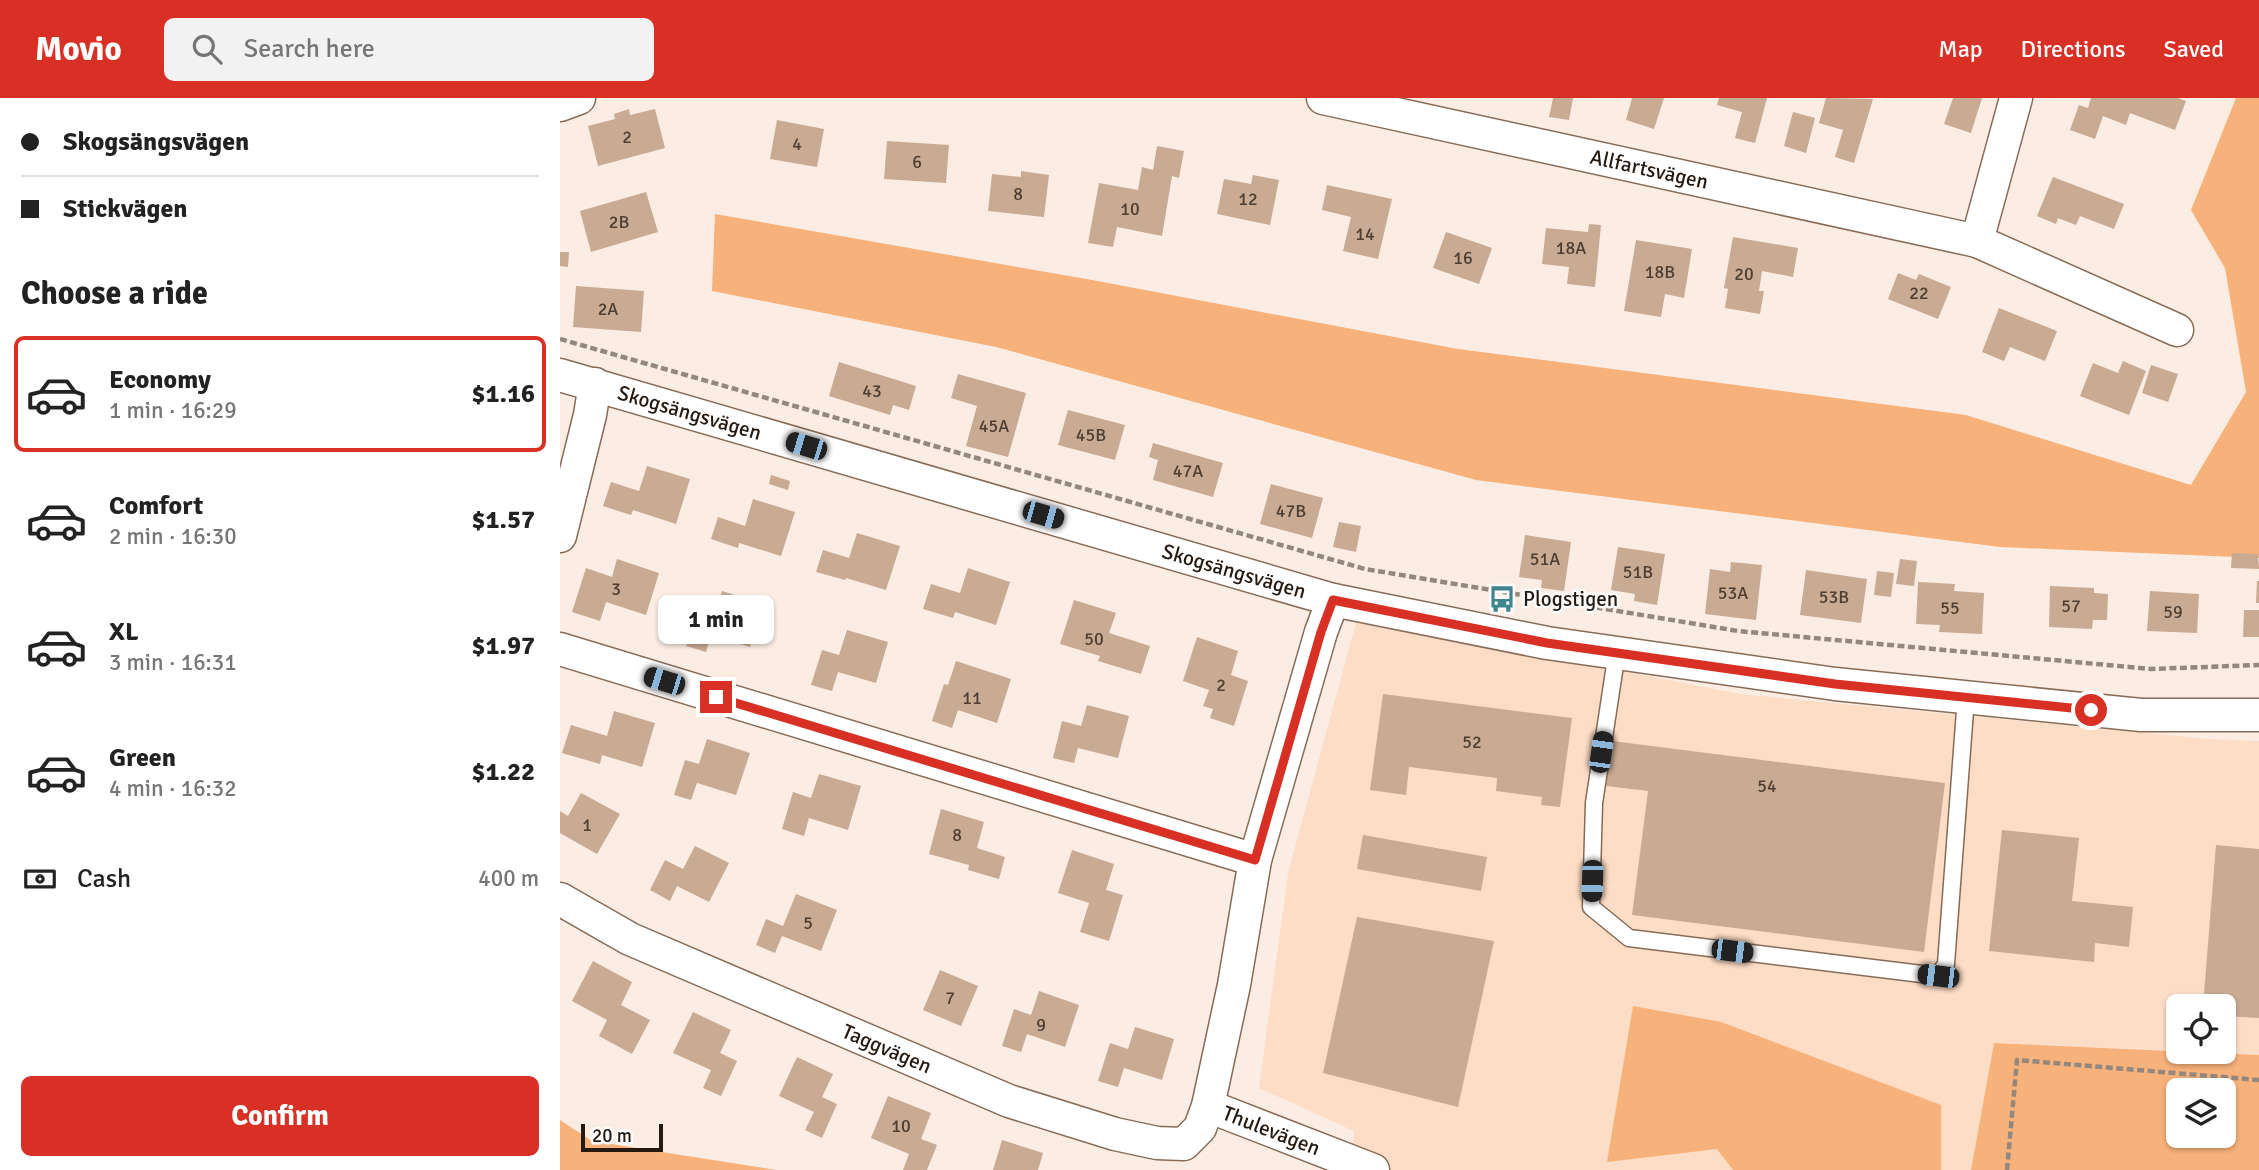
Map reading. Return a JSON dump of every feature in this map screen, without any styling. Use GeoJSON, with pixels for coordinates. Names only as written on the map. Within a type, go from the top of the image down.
{"type":"FeatureCollection","features":[{"type":"Feature","properties":{"kind":"street"},"geometry":{"type":"LineString","coordinates":[[560,104],[579,98]]}},
{"type":"Feature","properties":{"kind":"street","name":"Allfartsvägen"},"geometry":{"type":"LineString","coordinates":[[1323,98],[1978,241],[2177,330]]}},
{"type":"Feature","properties":{"kind":"street"},"geometry":{"type":"LineString","coordinates":[[1978,241],[2016,98]]}},
{"type":"Feature","properties":{"kind":"street","name":"Skogsängsvägen"},"geometry":{"type":"LineString","coordinates":[[560,375],[1333,600],[1547,643],[1835,684],[2141,715],[2259,715]]}},
{"type":"Feature","properties":{"kind":"street"},"geometry":{"type":"LineString","coordinates":[[560,536],[596,384]]}},
{"type":"Feature","properties":{"kind":"street"},"geometry":{"type":"LineString","coordinates":[[1208,1106],[1234,985],[1255,860],[1321,632],[1333,600]]}},
{"type":"Feature","properties":{"kind":"street"},"geometry":{"type":"LineString","coordinates":[[560,649],[1255,860]]}},
{"type":"Feature","properties":{"kind":"street","name":"Taggvägen"},"geometry":{"type":"LineString","coordinates":[[560,899],[630,939],[1009,1101],[1115,1134],[1157,1143],[1184,1144],[1200,1128],[1208,1106]]}},
{"type":"Feature","properties":{"kind":"street","name":"Thulevägen"},"geometry":{"type":"LineString","coordinates":[[1208,1106],[1373,1170]]}},
{"type":"Feature","properties":{"kind":"lane"},"geometry":{"type":"LineString","coordinates":[[1616,652],[1594,803],[1591,907],[1629,938],[1938,976],[1946,964],[1966,697]]}},
{"type":"Feature","properties":{"kind":"path"},"geometry":{"type":"LineString","coordinates":[[560,338],[1365,569],[1738,631],[2151,669],[2259,664]]}},
{"type":"Feature","properties":{"kind":"path"},"geometry":{"type":"LineString","coordinates":[[2007,1170],[2017,1060],[2259,1080]]}},
{"type":"Feature","properties":{"kind":"shaded area"},"geometry":{"type":"Polygon","coordinates":[[[2236,98],[2259,98],[2259,558],[2000,547],[1476,480],[996,347],[712,291],[715,214],[1092,280],[1458,349],[1966,415],[2191,485],[2246,392],[2225,268],[2191,210],[2236,98]]]}},
{"type":"Feature","properties":{"kind":"shaded area"},"geometry":{"type":"Polygon","coordinates":[[[1357,619],[1740,694],[2209,739],[2259,741],[2259,1055],[2236,1054],[2236,994],[2166,994],[2166,1050],[1994,1043],[1971,1170],[1350,1170],[1354,1131],[1259,1088],[1288,873],[1357,619]]]}},
{"type":"Feature","properties":{"kind":"shaded area"},"geometry":{"type":"Polygon","coordinates":[[[1633,1006],[1721,1022],[1941,1105],[1941,1170],[1733,1170],[1717,1149],[1607,1162],[1633,1006]]]}},
{"type":"Feature","properties":{"kind":"shaded area"},"geometry":{"type":"Polygon","coordinates":[[[1994,1043],[2166,1051],[2166,1064],[2236,1064],[2236,1054],[2259,1055],[2259,1170],[1971,1170],[1994,1043]]]}},
{"type":"Feature","properties":{"kind":"shaded area"},"geometry":{"type":"Polygon","coordinates":[[[560,1120],[592,1141],[776,1170],[560,1170],[560,1120]]]}},
{"type":"Feature","properties":{"kind":"building"},"geometry":{"type":"Polygon","coordinates":[[[1553,98],[1573,98],[1569,120],[1549,117],[1553,98]]]}},
{"type":"Feature","properties":{"kind":"building"},"geometry":{"type":"Polygon","coordinates":[[[1632,98],[1664,98],[1654,129],[1626,120],[1632,98]]]}},
{"type":"Feature","properties":{"kind":"building"},"geometry":{"type":"Polygon","coordinates":[[[1719,98],[1767,98],[1755,143],[1735,138],[1742,112],[1717,105],[1719,98]]]}},
{"type":"Feature","properties":{"kind":"building"},"geometry":{"type":"Polygon","coordinates":[[[1826,98],[1873,99],[1854,163],[1835,157],[1843,130],[1819,123],[1826,98]]]}},
{"type":"Feature","properties":{"kind":"building"},"geometry":{"type":"Polygon","coordinates":[[[1953,98],[1982,98],[1971,133],[1944,124],[1953,98]]]}},
{"type":"Feature","properties":{"kind":"building"},"geometry":{"type":"Polygon","coordinates":[[[2091,98],[2178,98],[2186,101],[2175,130],[2130,113],[2126,125],[2103,116],[2095,139],[2070,130],[2079,105],[2088,108],[2091,98]]]}},
{"type":"Feature","properties":{"kind":"building"},"geometry":{"type":"Polygon","coordinates":[[[629,109],[630,115],[655,109],[665,148],[598,166],[588,126],[615,119],[614,114],[629,109]]]}},
{"type":"Feature","properties":{"kind":"building"},"geometry":{"type":"Polygon","coordinates":[[[1793,112],[1815,118],[1806,153],[1784,146],[1793,112]]]}},
{"type":"Feature","properties":{"kind":"building"},"geometry":{"type":"Polygon","coordinates":[[[777,120],[824,129],[817,167],[770,159],[777,120]]]}},
{"type":"Feature","properties":{"kind":"building"},"geometry":{"type":"Polygon","coordinates":[[[887,141],[949,145],[946,183],[884,179],[887,141]]]}},
{"type":"Feature","properties":{"kind":"building"},"geometry":{"type":"Polygon","coordinates":[[[1157,146],[1184,151],[1179,178],[1172,176],[1162,236],[1117,227],[1113,247],[1088,243],[1099,183],[1138,190],[1142,167],[1153,170],[1157,146]]]}},
{"type":"Feature","properties":{"kind":"building"},"geometry":{"type":"Polygon","coordinates":[[[1021,171],[1049,175],[1044,217],[988,211],[992,174],[1021,177],[1021,171]]]}},
{"type":"Feature","properties":{"kind":"building"},"geometry":{"type":"Polygon","coordinates":[[[1253,175],[1279,180],[1270,225],[1217,214],[1224,179],[1251,184],[1253,175]]]}},
{"type":"Feature","properties":{"kind":"building"},"geometry":{"type":"Polygon","coordinates":[[[2053,177],[2124,204],[2114,229],[2080,216],[2076,225],[2058,218],[2056,224],[2037,216],[2053,177]]]}},
{"type":"Feature","properties":{"kind":"building"},"geometry":{"type":"Polygon","coordinates":[[[1327,185],[1392,199],[1378,259],[1343,251],[1351,217],[1322,210],[1327,185]]]}},
{"type":"Feature","properties":{"kind":"building"},"geometry":{"type":"Polygon","coordinates":[[[646,192],[658,232],[591,252],[580,211],[646,192]]]}},
{"type":"Feature","properties":{"kind":"building"},"geometry":{"type":"Polygon","coordinates":[[[1589,224],[1601,225],[1595,287],[1567,284],[1569,267],[1542,264],[1546,228],[1588,232],[1589,224]]]}},
{"type":"Feature","properties":{"kind":"building"},"geometry":{"type":"Polygon","coordinates":[[[1446,232],[1492,248],[1479,284],[1433,268],[1446,232]]]}},
{"type":"Feature","properties":{"kind":"building"},"geometry":{"type":"Polygon","coordinates":[[[1733,237],[1798,248],[1793,277],[1762,271],[1759,291],[1764,291],[1760,314],[1725,308],[1728,289],[1724,288],[1733,237]]]}},
{"type":"Feature","properties":{"kind":"building"},"geometry":{"type":"Polygon","coordinates":[[[1636,240],[1692,249],[1684,298],[1665,294],[1661,317],[1624,311],[1636,240]]]}},
{"type":"Feature","properties":{"kind":"building"},"geometry":{"type":"Polygon","coordinates":[[[560,252],[569,252],[568,267],[560,266],[560,252]]]}},
{"type":"Feature","properties":{"kind":"building"},"geometry":{"type":"Polygon","coordinates":[[[1898,273],[1916,280],[1919,274],[1951,287],[1938,319],[1888,299],[1898,273]]]}},
{"type":"Feature","properties":{"kind":"building"},"geometry":{"type":"Polygon","coordinates":[[[576,286],[644,291],[641,332],[573,327],[576,286]]]}},
{"type":"Feature","properties":{"kind":"building"},"geometry":{"type":"Polygon","coordinates":[[[1999,308],[2057,331],[2045,361],[2010,347],[2004,361],[1982,352],[1999,308]]]}},
{"type":"Feature","properties":{"kind":"building"},"geometry":{"type":"Polygon","coordinates":[[[2123,361],[2146,371],[2129,415],[2080,396],[2093,363],[2118,373],[2123,361]]]}},
{"type":"Feature","properties":{"kind":"building"},"geometry":{"type":"Polygon","coordinates":[[[839,362],[916,386],[909,410],[893,405],[890,415],[829,396],[839,362]]]}},
{"type":"Feature","properties":{"kind":"building"},"geometry":{"type":"Polygon","coordinates":[[[2151,365],[2178,374],[2168,402],[2142,393],[2151,365]]]}},
{"type":"Feature","properties":{"kind":"building"},"geometry":{"type":"Polygon","coordinates":[[[958,374],[1026,393],[1008,457],[966,446],[977,406],[951,398],[958,374]]]}},
{"type":"Feature","properties":{"kind":"building"},"geometry":{"type":"Polygon","coordinates":[[[1068,410],[1125,425],[1115,460],[1058,445],[1068,410]]]}},
{"type":"Feature","properties":{"kind":"building"},"geometry":{"type":"Polygon","coordinates":[[[1153,443],[1223,463],[1213,497],[1153,480],[1158,460],[1149,457],[1153,443]]]}},
{"type":"Feature","properties":{"kind":"building"},"geometry":{"type":"Polygon","coordinates":[[[647,466],[690,479],[676,524],[633,510],[631,515],[603,506],[611,482],[639,491],[647,466]]]}},
{"type":"Feature","properties":{"kind":"building"},"geometry":{"type":"Polygon","coordinates":[[[771,475],[790,481],[788,490],[769,484],[771,475]]]}},
{"type":"Feature","properties":{"kind":"building"},"geometry":{"type":"Polygon","coordinates":[[[1271,484],[1323,498],[1312,538],[1260,524],[1271,484]]]}},
{"type":"Feature","properties":{"kind":"building"},"geometry":{"type":"Polygon","coordinates":[[[753,499],[795,512],[781,556],[739,543],[738,548],[711,539],[718,517],[745,526],[753,499]]]}},
{"type":"Feature","properties":{"kind":"building"},"geometry":{"type":"Polygon","coordinates":[[[1339,522],[1361,526],[1356,552],[1333,547],[1339,522]]]}},
{"type":"Feature","properties":{"kind":"building"},"geometry":{"type":"Polygon","coordinates":[[[857,533],[900,546],[886,590],[816,572],[823,550],[849,558],[857,533]]]}},
{"type":"Feature","properties":{"kind":"building"},"geometry":{"type":"Polygon","coordinates":[[[1525,535],[1571,542],[1564,591],[1541,588],[1542,580],[1519,577],[1525,535]]]}},
{"type":"Feature","properties":{"kind":"building"},"geometry":{"type":"Polygon","coordinates":[[[1618,547],[1665,554],[1657,605],[1634,601],[1635,594],[1611,590],[1618,547]]]}},
{"type":"Feature","properties":{"kind":"building"},"geometry":{"type":"Polygon","coordinates":[[[2232,553],[2258,554],[2259,569],[2231,568],[2232,553]]]}},
{"type":"Feature","properties":{"kind":"building"},"geometry":{"type":"Polygon","coordinates":[[[617,559],[659,573],[646,615],[606,602],[600,621],[572,612],[586,568],[612,577],[617,559]]]}},
{"type":"Feature","properties":{"kind":"building"},"geometry":{"type":"Polygon","coordinates":[[[1900,559],[1917,561],[1914,586],[1896,584],[1900,559]]]}},
{"type":"Feature","properties":{"kind":"building"},"geometry":{"type":"Polygon","coordinates":[[[1731,562],[1762,565],[1756,620],[1705,614],[1710,569],[1730,572],[1731,562]]]}},
{"type":"Feature","properties":{"kind":"building"},"geometry":{"type":"Polygon","coordinates":[[[968,568],[1010,582],[996,625],[955,612],[953,618],[923,609],[931,584],[960,593],[968,568]]]}},
{"type":"Feature","properties":{"kind":"building"},"geometry":{"type":"Polygon","coordinates":[[[1806,570],[1867,579],[1861,623],[1800,615],[1806,570]]]}},
{"type":"Feature","properties":{"kind":"building"},"geometry":{"type":"Polygon","coordinates":[[[1877,571],[1894,573],[1891,597],[1874,595],[1877,571]]]}},
{"type":"Feature","properties":{"kind":"building"},"geometry":{"type":"Polygon","coordinates":[[[2259,581],[2259,603],[2256,603],[2259,581]]]}},
{"type":"Feature","properties":{"kind":"building"},"geometry":{"type":"Polygon","coordinates":[[[1918,582],[1955,584],[1954,591],[1984,593],[1982,634],[1939,632],[1940,625],[1916,624],[1918,582]]]}},
{"type":"Feature","properties":{"kind":"building"},"geometry":{"type":"Polygon","coordinates":[[[2050,586],[2094,588],[2094,593],[2108,594],[2107,620],[2093,620],[2092,629],[2049,627],[2050,586]]]}},
{"type":"Feature","properties":{"kind":"building"},"geometry":{"type":"Polygon","coordinates":[[[722,591],[763,604],[750,647],[711,635],[706,652],[686,646],[697,610],[715,616],[722,591]]]}},
{"type":"Feature","properties":{"kind":"building"},"geometry":{"type":"Polygon","coordinates":[[[2150,591],[2199,594],[2197,633],[2147,631],[2150,591]]]}},
{"type":"Feature","properties":{"kind":"building"},"geometry":{"type":"Polygon","coordinates":[[[1074,600],[1116,613],[1109,633],[1150,646],[1141,674],[1098,661],[1100,656],[1060,644],[1074,600]]]}},
{"type":"Feature","properties":{"kind":"building"},"geometry":{"type":"Polygon","coordinates":[[[2244,610],[2259,610],[2259,637],[2243,637],[2244,610]]]}},
{"type":"Feature","properties":{"kind":"building"},"geometry":{"type":"Polygon","coordinates":[[[847,630],[888,642],[876,683],[838,672],[832,691],[811,685],[822,650],[839,655],[847,630]]]}},
{"type":"Feature","properties":{"kind":"building"},"geometry":{"type":"Polygon","coordinates":[[[1197,637],[1238,651],[1231,675],[1248,681],[1234,726],[1210,718],[1213,709],[1203,706],[1209,690],[1183,681],[1197,637]]]}},
{"type":"Feature","properties":{"kind":"building"},"geometry":{"type":"Polygon","coordinates":[[[956,661],[1011,679],[997,723],[958,710],[952,728],[932,721],[944,684],[948,685],[956,661]]]}},
{"type":"Feature","properties":{"kind":"building"},"geometry":{"type":"Polygon","coordinates":[[[1383,694],[1572,718],[1560,807],[1541,805],[1542,797],[1496,791],[1497,778],[1409,767],[1406,795],[1370,790],[1383,694]]]}},
{"type":"Feature","properties":{"kind":"building"},"geometry":{"type":"Polygon","coordinates":[[[1087,705],[1129,716],[1118,758],[1078,748],[1074,763],[1053,758],[1062,721],[1081,726],[1087,705]]]}},
{"type":"Feature","properties":{"kind":"building"},"geometry":{"type":"Polygon","coordinates":[[[614,711],[655,723],[642,767],[602,755],[600,764],[562,753],[571,725],[607,736],[614,711]]]}},
{"type":"Feature","properties":{"kind":"building"},"geometry":{"type":"Polygon","coordinates":[[[707,739],[750,753],[736,795],[697,783],[691,800],[674,795],[685,760],[699,764],[707,739]]]}},
{"type":"Feature","properties":{"kind":"building"},"geometry":{"type":"Polygon","coordinates":[[[1612,741],[1945,783],[1924,952],[1632,915],[1648,791],[1606,786],[1612,741]]]}},
{"type":"Feature","properties":{"kind":"building"},"geometry":{"type":"Polygon","coordinates":[[[819,774],[861,786],[848,830],[809,818],[804,836],[782,829],[793,792],[811,798],[819,774]]]}},
{"type":"Feature","properties":{"kind":"building"},"geometry":{"type":"Polygon","coordinates":[[[581,793],[620,814],[597,854],[560,833],[560,811],[568,816],[581,793]]]}},
{"type":"Feature","properties":{"kind":"building"},"geometry":{"type":"Polygon","coordinates":[[[941,809],[984,822],[977,848],[1005,857],[999,879],[968,870],[969,865],[929,854],[941,809]]]}},
{"type":"Feature","properties":{"kind":"building"},"geometry":{"type":"Polygon","coordinates":[[[2002,830],[2079,838],[2072,901],[2133,907],[2129,947],[2095,943],[2094,962],[1989,951],[2002,830]]]}},
{"type":"Feature","properties":{"kind":"building"},"geometry":{"type":"Polygon","coordinates":[[[1363,835],[1487,857],[1481,891],[1357,869],[1363,835]]]}},
{"type":"Feature","properties":{"kind":"building"},"geometry":{"type":"Polygon","coordinates":[[[2216,845],[2259,849],[2259,1018],[2236,1017],[2236,994],[2204,994],[2216,845]]]}},
{"type":"Feature","properties":{"kind":"building"},"geometry":{"type":"Polygon","coordinates":[[[695,846],[729,863],[709,902],[677,886],[670,901],[650,890],[665,860],[683,869],[695,846]]]}},
{"type":"Feature","properties":{"kind":"building"},"geometry":{"type":"Polygon","coordinates":[[[1072,850],[1114,864],[1106,890],[1123,895],[1109,941],[1080,932],[1089,903],[1058,893],[1072,850]]]}},
{"type":"Feature","properties":{"kind":"building"},"geometry":{"type":"Polygon","coordinates":[[[796,894],[837,910],[821,951],[782,936],[775,953],[756,945],[766,919],[783,926],[796,894]]]}},
{"type":"Feature","properties":{"kind":"building"},"geometry":{"type":"Polygon","coordinates":[[[1357,917],[1494,941],[1458,1107],[1323,1073],[1357,917]]]}},
{"type":"Feature","properties":{"kind":"building"},"geometry":{"type":"Polygon","coordinates":[[[593,961],[632,982],[621,1005],[650,1020],[632,1054],[599,1036],[607,1020],[572,1001],[593,961]]]}},
{"type":"Feature","properties":{"kind":"building"},"geometry":{"type":"Polygon","coordinates":[[[940,970],[978,986],[961,1026],[923,1010],[940,970]]]}},
{"type":"Feature","properties":{"kind":"building"},"geometry":{"type":"Polygon","coordinates":[[[1039,991],[1079,1005],[1065,1047],[1027,1034],[1021,1052],[1002,1046],[1014,1009],[1031,1015],[1039,991]]]}},
{"type":"Feature","properties":{"kind":"building"},"geometry":{"type":"Polygon","coordinates":[[[693,1012],[731,1030],[720,1053],[737,1061],[721,1096],[703,1088],[711,1070],[673,1053],[693,1012]]]}},
{"type":"Feature","properties":{"kind":"building"},"geometry":{"type":"Polygon","coordinates":[[[1135,1027],[1174,1039],[1162,1080],[1124,1068],[1118,1087],[1098,1081],[1110,1043],[1128,1049],[1135,1027]]]}},
{"type":"Feature","properties":{"kind":"building"},"geometry":{"type":"Polygon","coordinates":[[[797,1057],[833,1074],[822,1097],[837,1104],[822,1138],[805,1130],[814,1112],[779,1096],[797,1057]]]}},
{"type":"Feature","properties":{"kind":"building"},"geometry":{"type":"Polygon","coordinates":[[[888,1096],[931,1113],[921,1139],[937,1145],[927,1170],[903,1170],[909,1154],[871,1138],[888,1096]]]}},
{"type":"Feature","properties":{"kind":"building"},"geometry":{"type":"Polygon","coordinates":[[[1002,1140],[1043,1153],[1038,1170],[993,1170],[1002,1140]]]}},
{"type":"Feature","properties":{"kind":"place","name":"Plogstigen"},"geometry":{"type":"Point","coordinates":[1502,599]}},
{"type":"Feature","properties":{"kind":"route"},"geometry":{"type":"LineString","coordinates":[[716,697],[1255,860],[1321,632],[1333,600],[1547,643],[1835,684],[2091,710]]}}]}
